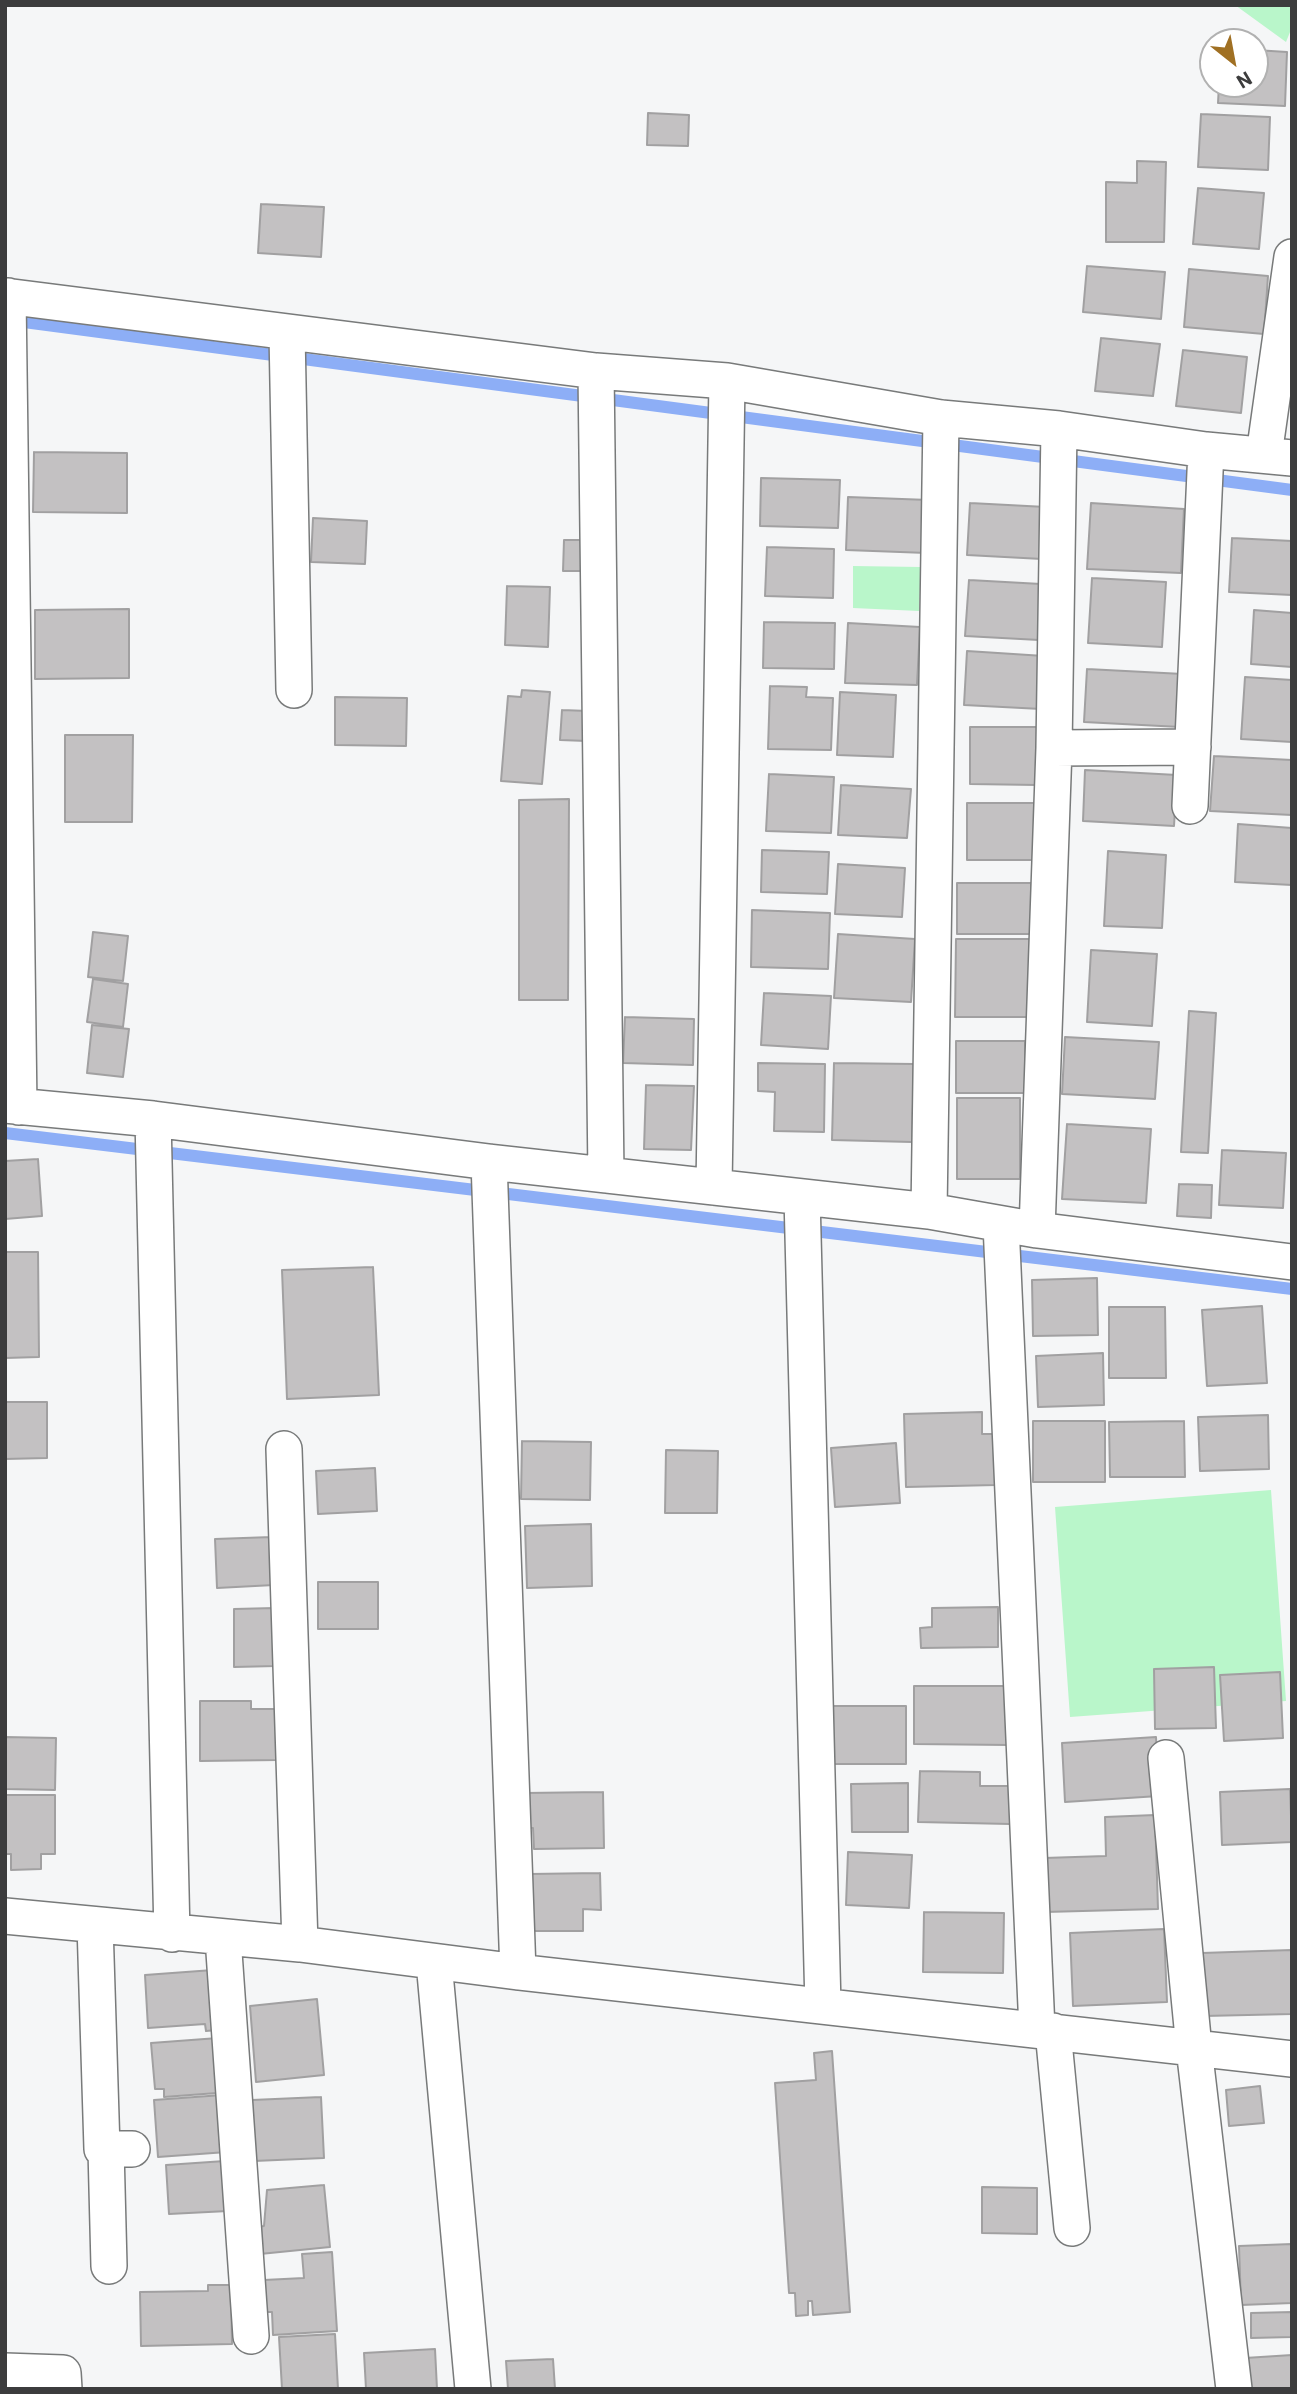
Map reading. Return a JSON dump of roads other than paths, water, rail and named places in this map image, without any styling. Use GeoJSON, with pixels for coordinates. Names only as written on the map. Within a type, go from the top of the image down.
{"type":"FeatureCollection","features":[{"type":"Feature","properties":{"kind":"street"},"geometry":{"type":"LineString","coordinates":[[1292,257],[1278,457],[1206,452],[1059,431],[941,420],[728,383],[596,371],[287,335],[7,298],[12,1106],[154,1140],[490,1181],[606,1175],[714,1187],[803,1218],[929,1211],[1002,1243],[1037,1230],[1292,1262]]}},
{"type":"Feature","properties":{"kind":"street"},"geometry":{"type":"LineString","coordinates":[[287,335],[294,690]]}},
{"type":"Feature","properties":{"kind":"street"},"geometry":{"type":"LineString","coordinates":[[596,371],[606,1175]]}},
{"type":"Feature","properties":{"kind":"street"},"geometry":{"type":"LineString","coordinates":[[714,1187],[728,383]]}},
{"type":"Feature","properties":{"kind":"street"},"geometry":{"type":"LineString","coordinates":[[929,1211],[941,420]]}},
{"type":"Feature","properties":{"kind":"street"},"geometry":{"type":"LineString","coordinates":[[1037,1230],[1054,748],[1059,431]]}},
{"type":"Feature","properties":{"kind":"street"},"geometry":{"type":"LineString","coordinates":[[1190,806],[1206,452]]}},
{"type":"Feature","properties":{"kind":"street"},"geometry":{"type":"LineString","coordinates":[[1054,748],[1193,747]]}},
{"type":"Feature","properties":{"kind":"street"},"geometry":{"type":"LineString","coordinates":[[154,1140],[173,1934]]}},
{"type":"Feature","properties":{"kind":"street"},"geometry":{"type":"LineString","coordinates":[[490,1181],[518,1972]]}},
{"type":"Feature","properties":{"kind":"street"},"geometry":{"type":"LineString","coordinates":[[803,1218],[823,2006]]}},
{"type":"Feature","properties":{"kind":"street"},"geometry":{"type":"LineString","coordinates":[[1002,1243],[1045,2030],[1072,2228]]}},
{"type":"Feature","properties":{"kind":"street"},"geometry":{"type":"LineString","coordinates":[[284,1449],[300,1944]]}},
{"type":"Feature","properties":{"kind":"street"},"geometry":{"type":"LineString","coordinates":[[1166,1758],[1194,2048],[1234,2389]]}},
{"type":"Feature","properties":{"kind":"street"},"geometry":{"type":"LineString","coordinates":[[5,1916],[300,1944],[518,1972],[1292,2059]]}},
{"type":"Feature","properties":{"kind":"street"},"geometry":{"type":"LineString","coordinates":[[95,1925],[102,2149],[119,2149],[109,2266]]}},
{"type":"Feature","properties":{"kind":"street"},"geometry":{"type":"LineString","coordinates":[[223,1938],[251,2336]]}},
{"type":"Feature","properties":{"kind":"street"},"geometry":{"type":"LineString","coordinates":[[434,1962],[473,2389]]}},
{"type":"Feature","properties":{"kind":"street"},"geometry":{"type":"LineString","coordinates":[[5,2371],[63,2373],[64,2389]]}},
{"type":"Feature","properties":{"kind":"waterway"},"geometry":{"type":"LineString","coordinates":[[9,320],[1292,490]]}},
{"type":"Feature","properties":{"kind":"waterway"},"geometry":{"type":"LineString","coordinates":[[5,1133],[1292,1289]]}}]}
